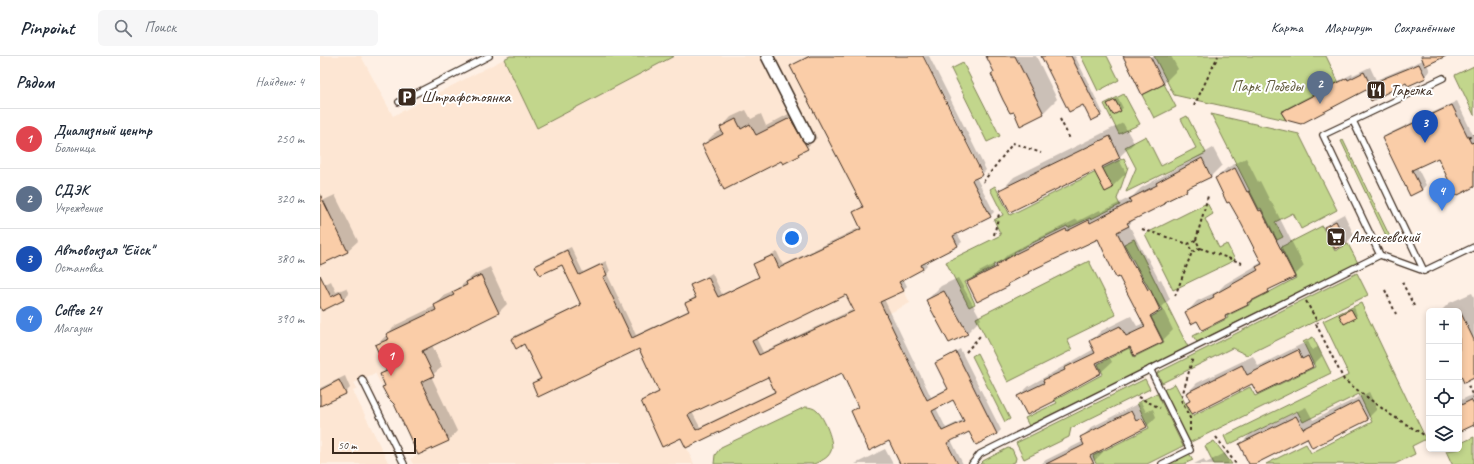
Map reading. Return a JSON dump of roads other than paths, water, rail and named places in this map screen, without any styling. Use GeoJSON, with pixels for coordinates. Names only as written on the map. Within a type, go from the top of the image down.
{"type":"FeatureCollection","features":[{"type":"Feature","properties":{"kind":"street"},"geometry":{"type":"LineString","coordinates":[[767,56],[808,137]]}},
{"type":"Feature","properties":{"kind":"lane"},"geometry":{"type":"LineString","coordinates":[[399,102],[489,56]]}},
{"type":"Feature","properties":{"kind":"lane"},"geometry":{"type":"LineString","coordinates":[[1443,78],[1323,135],[1380,255],[1424,271],[1474,248]]}},
{"type":"Feature","properties":{"kind":"lane"},"geometry":{"type":"LineString","coordinates":[[1353,121],[1424,271]]}},
{"type":"Feature","properties":{"kind":"lane"},"geometry":{"type":"LineString","coordinates":[[972,464],[980,454],[1380,255]]}},
{"type":"Feature","properties":{"kind":"lane"},"geometry":{"type":"LineString","coordinates":[[1150,369],[1190,450],[1162,464]]}},
{"type":"Feature","properties":{"kind":"lane"},"geometry":{"type":"LineString","coordinates":[[362,379],[404,464]]}},
{"type":"Feature","properties":{"kind":"place","name":"Тарелка"},"geometry":{"type":"Point","coordinates":[1376,90]}},
{"type":"Feature","properties":{"kind":"place","name":"Штрафстоянка"},"geometry":{"type":"Point","coordinates":[407,97]}},
{"type":"Feature","properties":{"kind":"place","name":"СДЭК"},"geometry":{"type":"Point","coordinates":[1320,104]}},
{"type":"Feature","properties":{"kind":"place","name":"Автовокзал \"Ейск\""},"geometry":{"type":"Point","coordinates":[1425,143]}},
{"type":"Feature","properties":{"kind":"place","name":"Coffee 24"},"geometry":{"type":"Point","coordinates":[1442,211]}},
{"type":"Feature","properties":{"kind":"place","name":"Алексеевский"},"geometry":{"type":"Point","coordinates":[1336,237]}},
{"type":"Feature","properties":{"kind":"place","name":"Диализный центр"},"geometry":{"type":"Point","coordinates":[391,376]}},
{"type":"Feature","properties":{"kind":"park label","name":"Парк Победы"},"geometry":{"type":"Point","coordinates":[1267,86]}}]}
